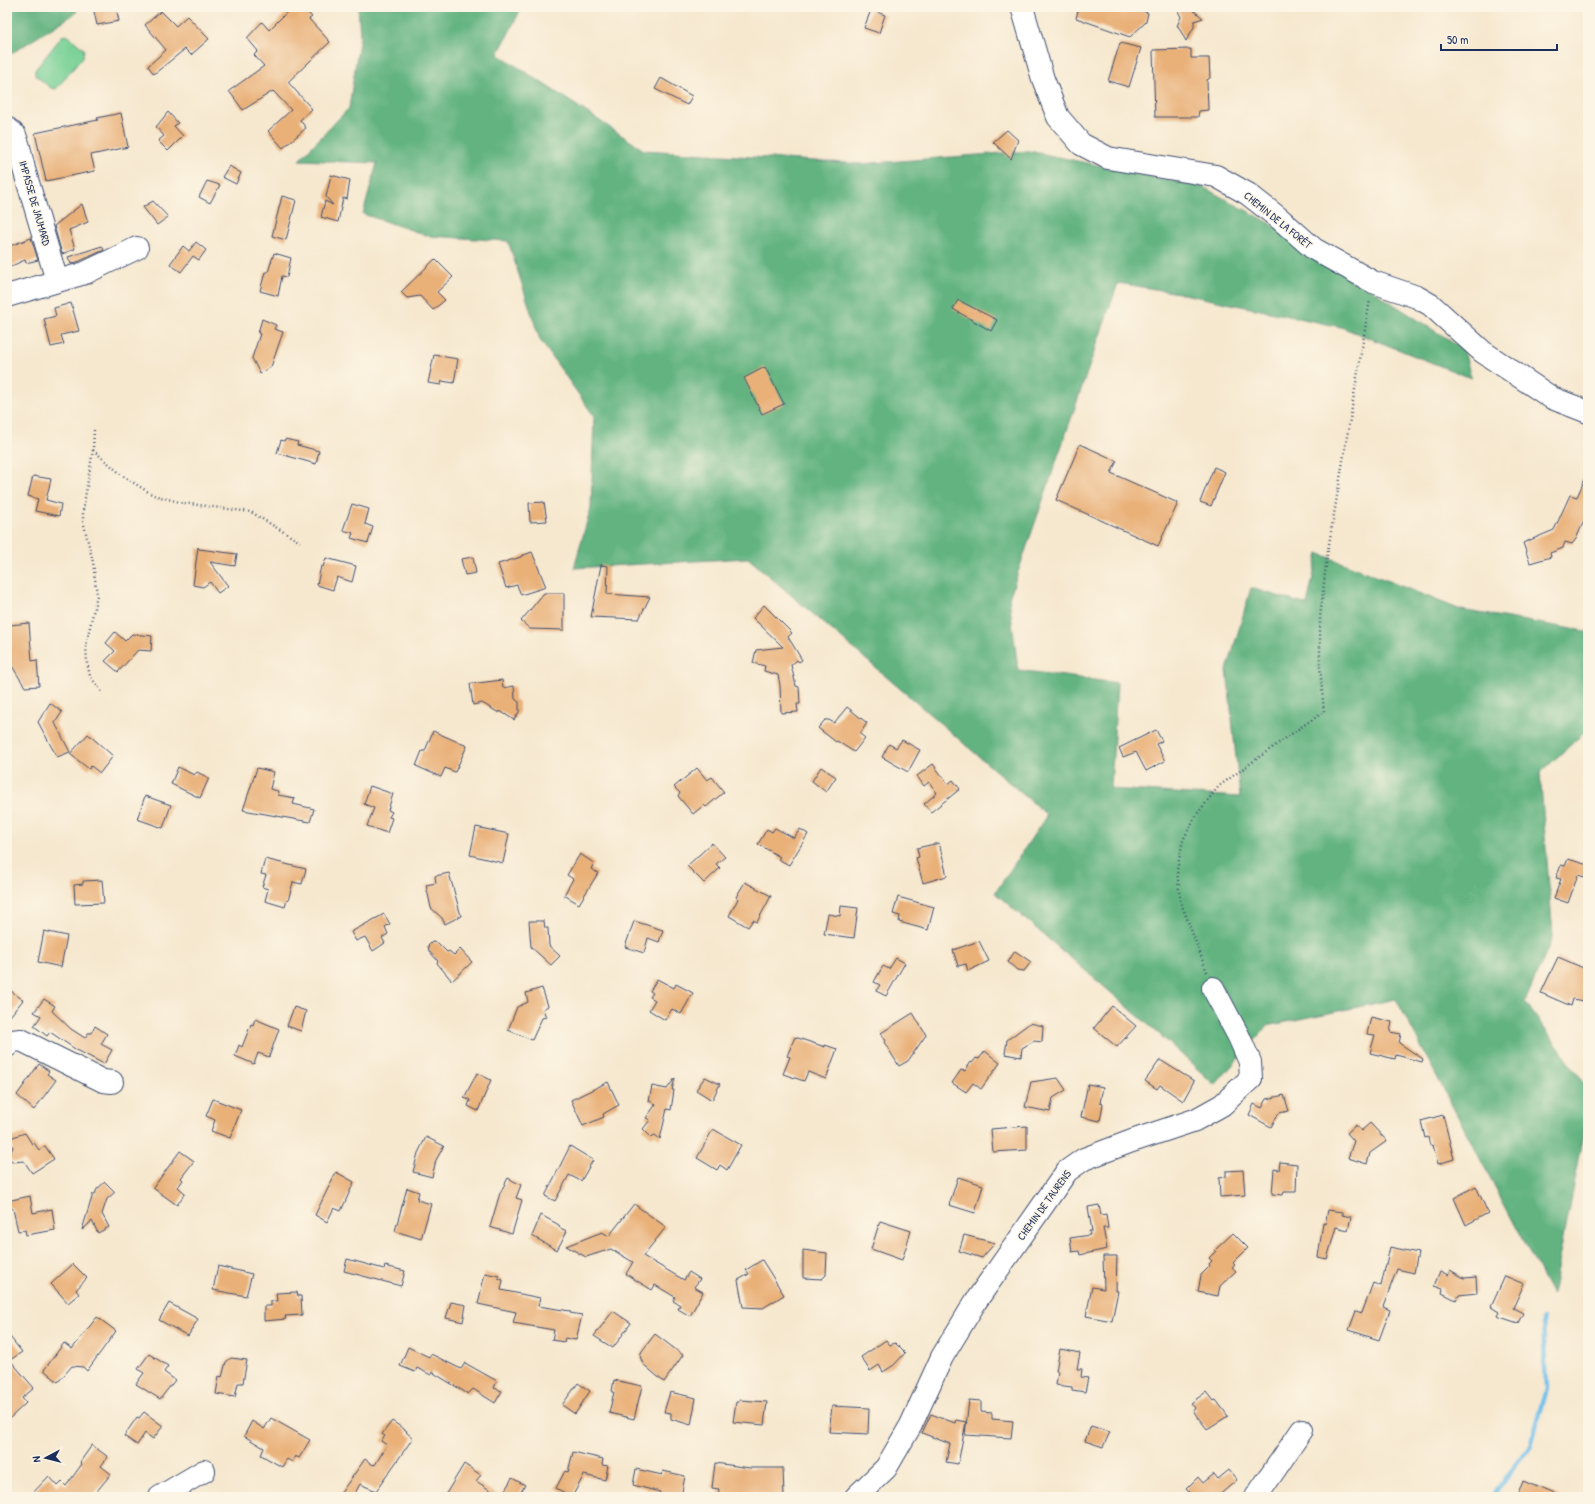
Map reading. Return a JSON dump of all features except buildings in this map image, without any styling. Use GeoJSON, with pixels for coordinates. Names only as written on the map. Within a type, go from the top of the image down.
{"type":"FeatureCollection","features":[{"type":"Feature","properties":{"kind":"street","name":"CHEMIN DE LA FORÊT"},"geometry":{"type":"LineString","coordinates":[[1022,7],[1043,79],[1058,117],[1081,144],[1108,158],[1216,176],[1248,194],[1280,219],[1314,249],[1373,282],[1417,297],[1431,305],[1483,352],[1552,398],[1588,412]]}},
{"type":"Feature","properties":{"kind":"street","name":"IMPASSE DE JAUMARD"},"geometry":{"type":"LineString","coordinates":[[7,128],[15,135],[19,147],[57,281]]}},
{"type":"Feature","properties":{"kind":"street"},"geometry":{"type":"LineString","coordinates":[[7,296],[85,273],[138,248]]}},
{"type":"Feature","properties":{"kind":"street","name":"CHEMIN DE TAURENS"},"geometry":{"type":"LineString","coordinates":[[856,1497],[886,1468],[911,1425],[942,1357],[976,1301],[1067,1171],[1084,1159],[1195,1120],[1222,1105],[1251,1078],[1250,1062],[1240,1037],[1213,988]]}},
{"type":"Feature","properties":{"kind":"street"},"geometry":{"type":"LineString","coordinates":[[7,1046],[12,1041],[21,1040],[103,1081],[112,1082]]}},
{"type":"Feature","properties":{"kind":"street"},"geometry":{"type":"LineString","coordinates":[[1256,1497],[1302,1430]]}},
{"type":"Feature","properties":{"kind":"street"},"geometry":{"type":"LineString","coordinates":[[160,1497],[204,1471]]}},
{"type":"Feature","properties":{"kind":"path"},"geometry":{"type":"LineString","coordinates":[[1213,988],[1196,947],[1180,900],[1177,870],[1182,840],[1197,814],[1219,786],[1324,712],[1320,667],[1320,618],[1327,556],[1373,282]]}},
{"type":"Feature","properties":{"kind":"path"},"geometry":{"type":"LineString","coordinates":[[94,430],[93,450],[83,510],[83,521],[93,562],[97,595],[86,645],[87,663],[90,676],[102,692]]}},
{"type":"Feature","properties":{"kind":"path"},"geometry":{"type":"LineString","coordinates":[[93,450],[123,476],[153,495],[182,503],[251,512],[300,542]]}},
{"type":"Feature","properties":{"kind":"green space"},"geometry":{"type":"Polygon","coordinates":[[[7,7],[77,7],[76,13],[7,56],[7,7]]]}},
{"type":"Feature","properties":{"kind":"green space"},"geometry":{"type":"Polygon","coordinates":[[[358,7],[522,7],[498,54],[644,150],[861,164],[1029,151],[1203,187],[1266,221],[1464,350],[1471,378],[1341,327],[1179,293],[1118,283],[1009,598],[1018,670],[1117,683],[1111,789],[1240,797],[1227,670],[1251,588],[1307,605],[1318,553],[1461,610],[1585,631],[1588,633],[1588,729],[1540,773],[1553,936],[1525,1002],[1588,1088],[1588,1108],[1552,1295],[1396,999],[1267,1026],[1215,1085],[1158,1033],[995,893],[1047,815],[748,558],[574,568],[591,507],[594,416],[540,340],[508,241],[429,236],[363,214],[377,163],[299,160],[349,108],[360,36],[358,7]]]}},
{"type":"Feature","properties":{"kind":"green space"},"geometry":{"type":"Polygon","coordinates":[[[67,35],[84,49],[83,57],[56,89],[51,88],[35,75],[35,70],[62,36],[67,35]]]}},
{"type":"Feature","properties":{"kind":"waterway"},"geometry":{"type":"LineString","coordinates":[[1495,1497],[1498,1488],[1530,1445],[1546,1389],[1543,1318]]}}]}
